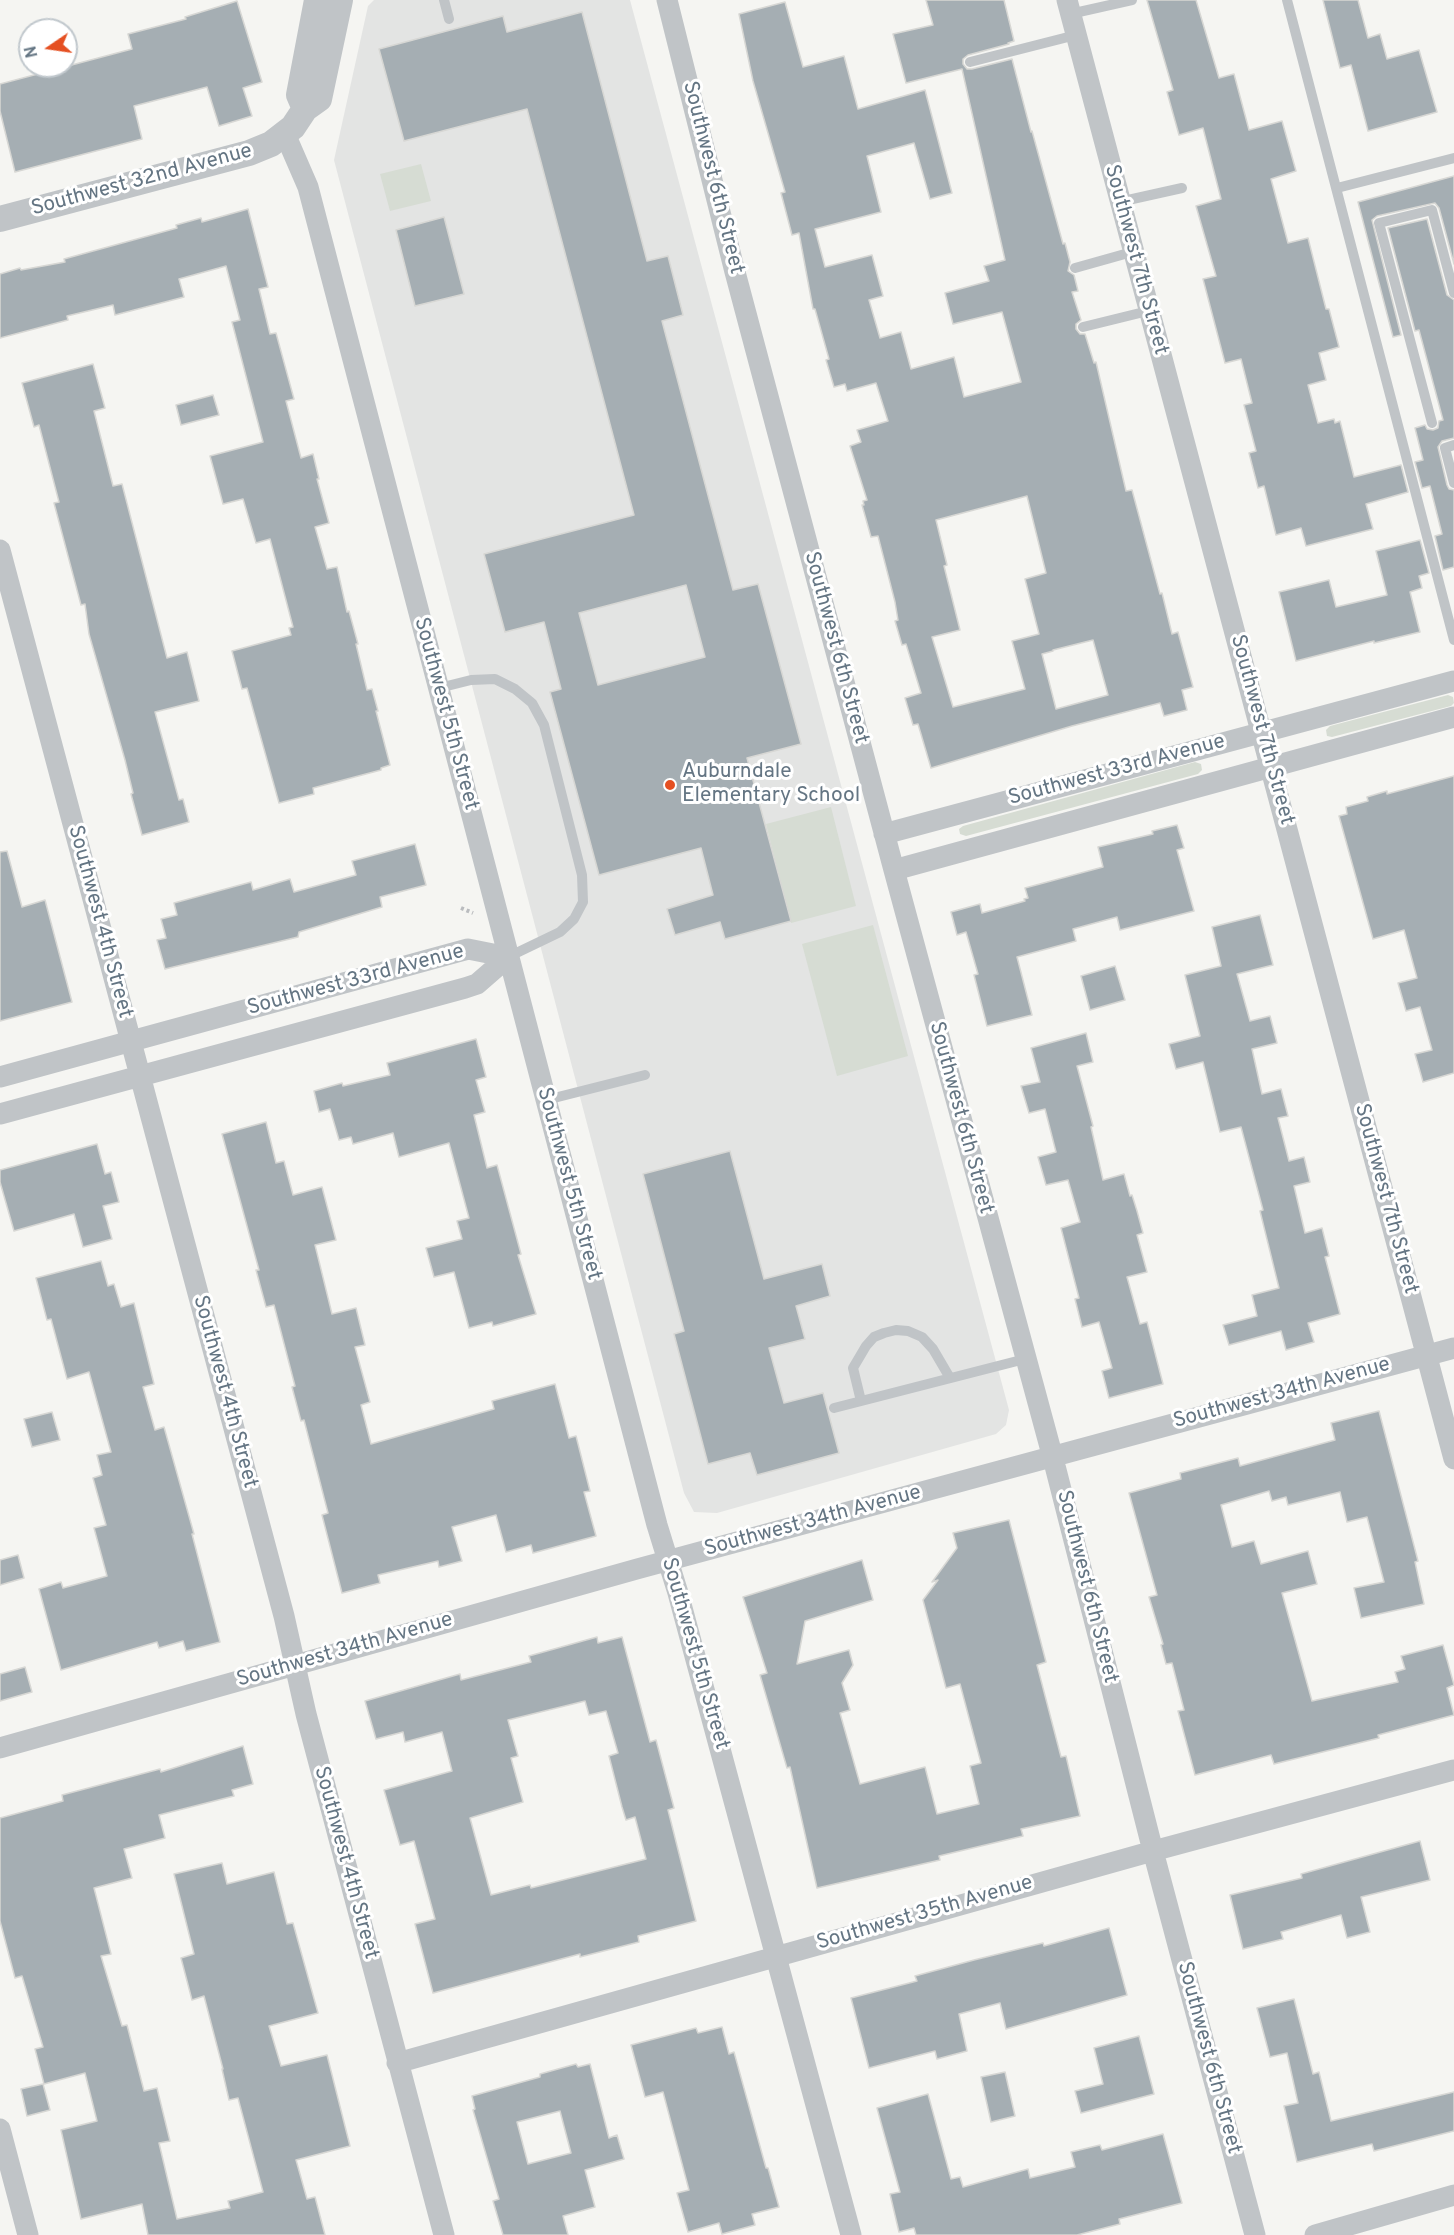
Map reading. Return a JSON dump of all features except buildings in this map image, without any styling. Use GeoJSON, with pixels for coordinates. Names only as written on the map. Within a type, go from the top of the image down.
{"type":"FeatureCollection","features":[{"type":"Feature","properties":{"kind":"street"},"geometry":{"type":"LineString","coordinates":[[305,109],[299,95],[317,0]]}},
{"type":"Feature","properties":{"kind":"street","name":"Southwest 32nd Avenue"},"geometry":{"type":"LineString","coordinates":[[0,219],[249,153],[271,144],[299,120],[305,109],[319,99],[339,0]]}},
{"type":"Feature","properties":{"kind":"street","name":"Southwest 6th Street"},"geometry":{"type":"LineString","coordinates":[[667,0],[735,272],[1053,1458],[1153,1851],[1255,2235]]}},
{"type":"Feature","properties":{"kind":"street","name":"Southwest 7th Street"},"geometry":{"type":"LineString","coordinates":[[1068,7],[1454,1459]]}},
{"type":"Feature","properties":{"kind":"street","name":"Southwest 5th Street"},"geometry":{"type":"LineString","coordinates":[[285,134],[308,187],[657,1525],[851,2235]]}},
{"type":"Feature","properties":{"kind":"street","name":"Southwest 4th Street"},"geometry":{"type":"LineString","coordinates":[[0,550],[284,1616],[397,2063],[444,2235]]}},
{"type":"Feature","properties":{"kind":"street","name":"Southwest 33rd Avenue"},"geometry":{"type":"LineString","coordinates":[[884,834],[1454,681]]}},
{"type":"Feature","properties":{"kind":"street","name":"Southwest 33rd Avenue"},"geometry":{"type":"LineString","coordinates":[[894,870],[1454,717]]}},
{"type":"Feature","properties":{"kind":"street","name":"Southwest 33rd Avenue"},"geometry":{"type":"LineString","coordinates":[[0,1077],[468,949],[508,957]]}},
{"type":"Feature","properties":{"kind":"street","name":"Southwest 33rd Avenue"},"geometry":{"type":"LineString","coordinates":[[0,1114],[465,988],[477,984],[508,957]]}},
{"type":"Feature","properties":{"kind":"street","name":"Southwest 34th Avenue"},"geometry":{"type":"LineString","coordinates":[[0,1748],[668,1560],[1454,1348]]}},
{"type":"Feature","properties":{"kind":"street","name":"Southwest 35th Avenue"},"geometry":{"type":"LineString","coordinates":[[397,2063],[1153,1851],[1454,1770]]}},
{"type":"Feature","properties":{"kind":"street"},"geometry":{"type":"LineString","coordinates":[[0,2129],[28,2235]]}},
{"type":"Feature","properties":{"kind":"street"},"geometry":{"type":"LineString","coordinates":[[1315,2235],[1454,2195]]}},
{"type":"Feature","properties":{"kind":"lane"},"geometry":{"type":"LineString","coordinates":[[444,0],[449,19]]}},
{"type":"Feature","properties":{"kind":"lane"},"geometry":{"type":"LineString","coordinates":[[1068,7],[1132,0]]}},
{"type":"Feature","properties":{"kind":"lane"},"geometry":{"type":"LineString","coordinates":[[1287,0],[1454,640]]}},
{"type":"Feature","properties":{"kind":"lane"},"geometry":{"type":"LineString","coordinates":[[970,62],[1076,35]]}},
{"type":"Feature","properties":{"kind":"lane"},"geometry":{"type":"LineString","coordinates":[[1337,188],[1454,158]]}},
{"type":"Feature","properties":{"kind":"lane"},"geometry":{"type":"LineString","coordinates":[[1119,202],[1182,188]]}},
{"type":"Feature","properties":{"kind":"lane"},"geometry":{"type":"LineString","coordinates":[[1432,423],[1379,224],[1432,210],[1454,292]]}},
{"type":"Feature","properties":{"kind":"lane"},"geometry":{"type":"LineString","coordinates":[[1075,268],[1132,252]]}},
{"type":"Feature","properties":{"kind":"lane"},"geometry":{"type":"LineString","coordinates":[[1083,327],[1148,311]]}},
{"type":"Feature","properties":{"kind":"lane"},"geometry":{"type":"LineString","coordinates":[[1454,445],[1445,448],[1454,483]]}},
{"type":"Feature","properties":{"kind":"lane"},"geometry":{"type":"LineString","coordinates":[[439,688],[471,680],[495,679],[515,689],[532,703],[543,725],[582,875],[583,902],[574,919],[561,932],[508,957]]}},
{"type":"Feature","properties":{"kind":"lane"},"geometry":{"type":"LineString","coordinates":[[546,1100],[645,1075]]}},
{"type":"Feature","properties":{"kind":"lane"},"geometry":{"type":"LineString","coordinates":[[861,1401],[853,1368],[866,1346],[874,1338],[884,1333],[896,1330],[908,1331],[922,1337],[933,1349],[950,1378]]}},
{"type":"Feature","properties":{"kind":"lane"},"geometry":{"type":"LineString","coordinates":[[834,1408],[1025,1359]]}},
{"type":"Feature","properties":{"kind":"path"},"geometry":{"type":"LineString","coordinates":[[461,908],[474,913]]}},
{"type":"Feature","properties":{"kind":"shaded area","name":"Auburndale Elementary School"},"geometry":{"type":"Polygon","coordinates":[[[374,0],[630,0],[1009,1410],[1006,1425],[996,1434],[717,1513],[694,1512],[684,1493],[334,160],[368,6],[374,0]]]}},
{"type":"Feature","properties":{"kind":"shaded area"},"geometry":{"type":"Polygon","coordinates":[[[421,164],[431,201],[390,211],[380,174],[421,164]]]}},
{"type":"Feature","properties":{"kind":"shaded area"},"geometry":{"type":"Polygon","coordinates":[[[1448,695],[1453,697],[1454,703],[1451,706],[1332,737],[1327,736],[1326,730],[1330,726],[1448,695]]]}},
{"type":"Feature","properties":{"kind":"shaded area"},"geometry":{"type":"Polygon","coordinates":[[[1195,762],[1201,764],[1202,770],[1198,774],[966,836],[960,834],[959,829],[963,826],[1195,762]]]}},
{"type":"Feature","properties":{"kind":"shaded area"},"geometry":{"type":"Polygon","coordinates":[[[831,807],[856,906],[791,923],[766,824],[831,807]]]}},
{"type":"Feature","properties":{"kind":"shaded area"},"geometry":{"type":"Polygon","coordinates":[[[873,925],[908,1056],[837,1076],[802,944],[873,925]]]}},
{"type":"Feature","properties":{"kind":"place","name":"Auburndale Elementary School"},"geometry":{"type":"Point","coordinates":[670,785]}}]}
